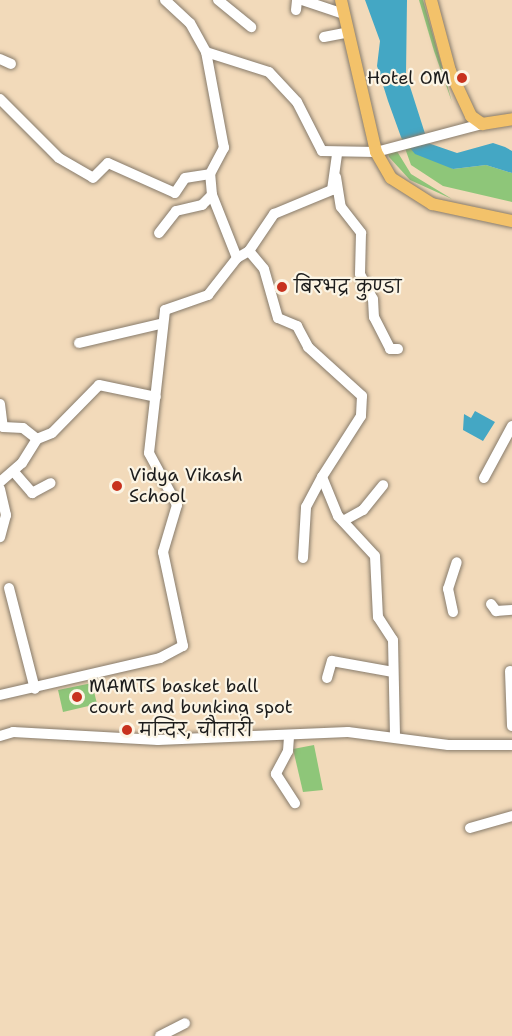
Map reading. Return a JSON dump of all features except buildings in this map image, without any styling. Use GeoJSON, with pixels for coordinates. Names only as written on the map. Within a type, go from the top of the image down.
{"type":"FeatureCollection","features":[{"type":"Feature","properties":{"kind":"main road"},"geometry":{"type":"LineString","coordinates":[[340,0],[381,149],[400,186],[458,211],[512,221]]}},
{"type":"Feature","properties":{"kind":"main road"},"geometry":{"type":"LineString","coordinates":[[431,0],[458,92],[483,124],[512,119]]}},
{"type":"Feature","properties":{"kind":"main road"},"geometry":{"type":"LineString","coordinates":[[495,121],[512,111]]}},
{"type":"Feature","properties":{"kind":"street"},"geometry":{"type":"LineString","coordinates":[[165,0],[190,23],[206,52],[224,148],[210,174],[212,195],[237,258]]}},
{"type":"Feature","properties":{"kind":"street"},"geometry":{"type":"LineString","coordinates":[[218,0],[251,27]]}},
{"type":"Feature","properties":{"kind":"street"},"geometry":{"type":"LineString","coordinates":[[302,0],[344,14]]}},
{"type":"Feature","properties":{"kind":"street"},"geometry":{"type":"LineString","coordinates":[[324,37],[349,32]]}},
{"type":"Feature","properties":{"kind":"street"},"geometry":{"type":"LineString","coordinates":[[206,52],[270,72],[297,102],[322,151],[337,154],[381,149],[483,124]]}},
{"type":"Feature","properties":{"kind":"street"},"geometry":{"type":"LineString","coordinates":[[0,59],[12,64]]}},
{"type":"Feature","properties":{"kind":"street"},"geometry":{"type":"LineString","coordinates":[[0,99],[59,158],[93,178],[108,163],[175,193],[185,178],[210,174]]}},
{"type":"Feature","properties":{"kind":"street"},"geometry":{"type":"LineString","coordinates":[[337,154],[336,177],[341,207],[361,233],[360,274],[373,299],[374,317],[390,349],[398,349]]}},
{"type":"Feature","properties":{"kind":"street"},"geometry":{"type":"LineString","coordinates":[[0,695],[35,689],[160,658],[183,646],[163,552],[177,505],[149,453],[156,397],[160,324],[165,310],[208,295],[237,258],[249,251],[265,221],[326,196],[336,177]]}},
{"type":"Feature","properties":{"kind":"street"},"geometry":{"type":"LineString","coordinates":[[159,233],[176,211],[202,205],[212,195]]}},
{"type":"Feature","properties":{"kind":"street"},"geometry":{"type":"LineString","coordinates":[[249,251],[264,269],[278,318],[297,326],[308,346],[362,396],[361,416],[322,477],[306,507],[303,558]]}},
{"type":"Feature","properties":{"kind":"street"},"geometry":{"type":"LineString","coordinates":[[78,343],[160,324]]}},
{"type":"Feature","properties":{"kind":"street"},"geometry":{"type":"LineString","coordinates":[[0,482],[14,472],[37,439],[52,433],[99,385],[156,397]]}},
{"type":"Feature","properties":{"kind":"street"},"geometry":{"type":"LineString","coordinates":[[0,404],[3,427],[23,428],[37,439]]}},
{"type":"Feature","properties":{"kind":"street"},"geometry":{"type":"LineString","coordinates":[[484,478],[512,426]]}},
{"type":"Feature","properties":{"kind":"street"},"geometry":{"type":"LineString","coordinates":[[14,472],[32,493],[51,483]]}},
{"type":"Feature","properties":{"kind":"street"},"geometry":{"type":"LineString","coordinates":[[322,477],[343,522],[375,556],[375,601],[393,640],[395,735]]}},
{"type":"Feature","properties":{"kind":"street"},"geometry":{"type":"LineString","coordinates":[[343,522],[358,515],[383,485]]}},
{"type":"Feature","properties":{"kind":"street"},"geometry":{"type":"LineString","coordinates":[[0,489],[6,515],[0,537]]}},
{"type":"Feature","properties":{"kind":"street"},"geometry":{"type":"LineString","coordinates":[[453,612],[448,589],[457,562]]}},
{"type":"Feature","properties":{"kind":"street"},"geometry":{"type":"LineString","coordinates":[[9,588],[35,689]]}},
{"type":"Feature","properties":{"kind":"street"},"geometry":{"type":"LineString","coordinates":[[491,604],[496,611],[512,610]]}},
{"type":"Feature","properties":{"kind":"street"},"geometry":{"type":"LineString","coordinates":[[327,678],[332,661],[393,672]]}},
{"type":"Feature","properties":{"kind":"street"},"geometry":{"type":"LineString","coordinates":[[510,671],[512,726]]}},
{"type":"Feature","properties":{"kind":"street"},"geometry":{"type":"LineString","coordinates":[[0,736],[13,732],[158,740],[395,735],[436,744],[512,745]]}},
{"type":"Feature","properties":{"kind":"street"},"geometry":{"type":"LineString","coordinates":[[289,737],[288,751],[276,774],[295,803]]}},
{"type":"Feature","properties":{"kind":"street"},"geometry":{"type":"LineString","coordinates":[[470,828],[512,816]]}},
{"type":"Feature","properties":{"kind":"street"},"geometry":{"type":"LineString","coordinates":[[160,1036],[185,1023]]}},
{"type":"Feature","properties":{"kind":"green space"},"geometry":{"type":"Polygon","coordinates":[[[419,0],[423,0],[452,102],[434,51],[419,0]]]}},
{"type":"Feature","properties":{"kind":"green space"},"geometry":{"type":"Polygon","coordinates":[[[401,137],[453,169],[486,165],[512,173],[512,202],[443,186],[411,165],[401,137]]]}},
{"type":"Feature","properties":{"kind":"green space"},"geometry":{"type":"Polygon","coordinates":[[[395,148],[411,174],[452,199],[410,180],[389,157],[387,149],[395,148]]]}},
{"type":"Feature","properties":{"kind":"green space","name":"MAMTS basket ball court and bunking spot"},"geometry":{"type":"Polygon","coordinates":[[[92,683],[97,704],[63,712],[58,690],[92,683]]]}},
{"type":"Feature","properties":{"kind":"green space"},"geometry":{"type":"Polygon","coordinates":[[[314,745],[323,790],[303,792],[293,749],[314,745]]]}},
{"type":"Feature","properties":{"kind":"water"},"geometry":{"type":"Polygon","coordinates":[[[365,0],[407,0],[406,74],[428,143],[457,153],[493,143],[505,147],[512,151],[512,173],[486,165],[453,169],[415,154],[401,137],[388,101],[377,66],[380,41],[365,0]]]}},
{"type":"Feature","properties":{"kind":"water"},"geometry":{"type":"Polygon","coordinates":[[[475,411],[495,422],[483,441],[463,430],[464,414],[471,418],[475,411]]]}},
{"type":"Feature","properties":{"kind":"place","name":"Hotel OM"},"geometry":{"type":"Point","coordinates":[462,78]}},
{"type":"Feature","properties":{"kind":"place","name":"बिरभद्र कुण्डा"},"geometry":{"type":"Point","coordinates":[282,287]}},
{"type":"Feature","properties":{"kind":"place","name":"Vidya Vikash School"},"geometry":{"type":"Point","coordinates":[117,486]}},
{"type":"Feature","properties":{"kind":"place","name":"MAMTS basket ball court and bunking spot"},"geometry":{"type":"Point","coordinates":[77,697]}},
{"type":"Feature","properties":{"kind":"place","name":"मन्दिर, चौतारी"},"geometry":{"type":"Point","coordinates":[127,730]}}]}
